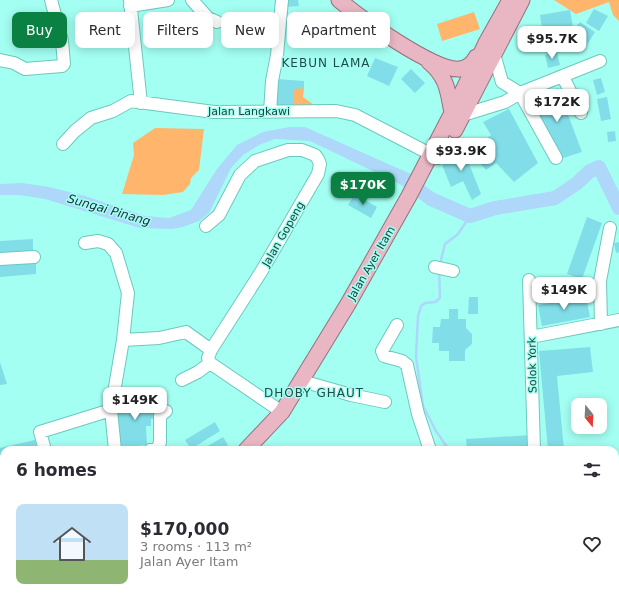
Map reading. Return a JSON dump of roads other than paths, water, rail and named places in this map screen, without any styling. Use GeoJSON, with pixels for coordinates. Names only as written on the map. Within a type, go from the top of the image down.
{"type":"FeatureCollection","features":[{"type":"Feature","properties":{"kind":"main road"},"geometry":{"type":"LineString","coordinates":[[339,0],[371,26],[424,57],[453,69],[460,69],[472,63],[490,48]]}},
{"type":"Feature","properties":{"kind":"main road","name":"Jalan Ayer Itam"},"geometry":{"type":"LineString","coordinates":[[264,446],[287,417],[354,308],[434,156],[458,114],[490,48],[510,0]]}},
{"type":"Feature","properties":{"kind":"main road","name":"Jalan Ayer Itam"},"geometry":{"type":"LineString","coordinates":[[490,48],[522,0]]}},
{"type":"Feature","properties":{"kind":"main road"},"geometry":{"type":"LineString","coordinates":[[424,57],[443,76],[458,114]]}},
{"type":"Feature","properties":{"kind":"main road","name":"Jalan Ayer Itam"},"geometry":{"type":"LineString","coordinates":[[250,446],[282,412],[412,199]]}},
{"type":"Feature","properties":{"kind":"street"},"geometry":{"type":"LineString","coordinates":[[0,60],[14,63],[25,69],[62,66],[64,64],[62,41],[51,0]]}},
{"type":"Feature","properties":{"kind":"street"},"geometry":{"type":"LineString","coordinates":[[141,103],[130,3],[168,0]]}},
{"type":"Feature","properties":{"kind":"street"},"geometry":{"type":"LineString","coordinates":[[192,0],[208,18],[217,22]]}},
{"type":"Feature","properties":{"kind":"street"},"geometry":{"type":"LineString","coordinates":[[270,112],[272,81],[277,55],[282,0]]}},
{"type":"Feature","properties":{"kind":"street"},"geometry":{"type":"LineString","coordinates":[[490,48],[502,82],[520,93],[556,158]]}},
{"type":"Feature","properties":{"kind":"street"},"geometry":{"type":"LineString","coordinates":[[458,114],[505,102],[520,93],[563,77],[600,60]]}},
{"type":"Feature","properties":{"kind":"street"},"geometry":{"type":"LineString","coordinates":[[563,77],[581,112]]}},
{"type":"Feature","properties":{"kind":"street","name":"Jalan Langkawi"},"geometry":{"type":"LineString","coordinates":[[63,144],[75,131],[91,118],[113,111],[131,101],[214,112],[336,111],[355,115],[434,156]]}},
{"type":"Feature","properties":{"kind":"street","name":"Jalan Gopeng"},"geometry":{"type":"LineString","coordinates":[[206,226],[219,214],[240,175],[255,161],[272,154],[294,149],[315,155],[318,159],[320,164],[318,174],[261,272],[211,350],[208,358],[210,363]]}},
{"type":"Feature","properties":{"kind":"street"},"geometry":{"type":"LineString","coordinates":[[601,324],[600,281],[610,228]]}},
{"type":"Feature","properties":{"kind":"street"},"geometry":{"type":"LineString","coordinates":[[85,243],[98,241],[108,244],[116,253],[128,293],[124,340],[111,410],[115,446]]}},
{"type":"Feature","properties":{"kind":"street"},"geometry":{"type":"LineString","coordinates":[[0,259],[34,257]]}},
{"type":"Feature","properties":{"kind":"street","name":"Solok York"},"geometry":{"type":"LineString","coordinates":[[529,280],[534,446]]}},
{"type":"Feature","properties":{"kind":"street"},"geometry":{"type":"LineString","coordinates":[[531,337],[619,320]]}},
{"type":"Feature","properties":{"kind":"street"},"geometry":{"type":"LineString","coordinates":[[397,325],[382,351],[384,356],[387,358],[402,361],[407,365],[418,414],[429,446]]}},
{"type":"Feature","properties":{"kind":"street"},"geometry":{"type":"LineString","coordinates":[[124,340],[158,338],[186,332],[211,350]]}},
{"type":"Feature","properties":{"kind":"street"},"geometry":{"type":"LineString","coordinates":[[182,380],[198,372],[210,363],[282,412]]}},
{"type":"Feature","properties":{"kind":"street"},"geometry":{"type":"LineString","coordinates":[[309,383],[344,394],[385,402]]}},
{"type":"Feature","properties":{"kind":"street"},"geometry":{"type":"LineString","coordinates":[[44,446],[40,432],[111,410]]}},
{"type":"Feature","properties":{"kind":"street"},"geometry":{"type":"LineString","coordinates":[[159,446],[160,416],[166,411]]}},
{"type":"Feature","properties":{"kind":"water","name":"Sungai Pinang"},"geometry":{"type":"Polygon","coordinates":[[[290,127],[305,127],[413,175],[406,187],[310,141],[275,139],[259,145],[243,155],[231,168],[209,213],[199,221],[183,227],[171,229],[140,228],[45,199],[20,195],[0,195],[0,184],[22,183],[49,187],[85,196],[145,216],[169,218],[191,210],[217,169],[237,145],[263,132],[290,127]]]}},
{"type":"Feature","properties":{"kind":"waterway"},"geometry":{"type":"LineString","coordinates":[[406,180],[431,199],[470,216],[495,208],[555,198],[576,184],[590,171],[599,167],[619,208]]}},
{"type":"Feature","properties":{"kind":"waterway"},"geometry":{"type":"LineString","coordinates":[[440,264],[445,244],[458,234],[470,216]]}},
{"type":"Feature","properties":{"kind":"waterway"},"geometry":{"type":"LineString","coordinates":[[439,271],[440,298],[435,302],[425,303],[421,306],[418,316],[416,357],[423,406],[436,431],[446,446]]}},
{"type":"Feature","properties":{"kind":"district","name":"KEBUN LAMA"},"geometry":{"type":"Point","coordinates":[326,63]}},
{"type":"Feature","properties":{"kind":"district","name":"DHOBY GHAUT"},"geometry":{"type":"Point","coordinates":[314,393]}}]}
